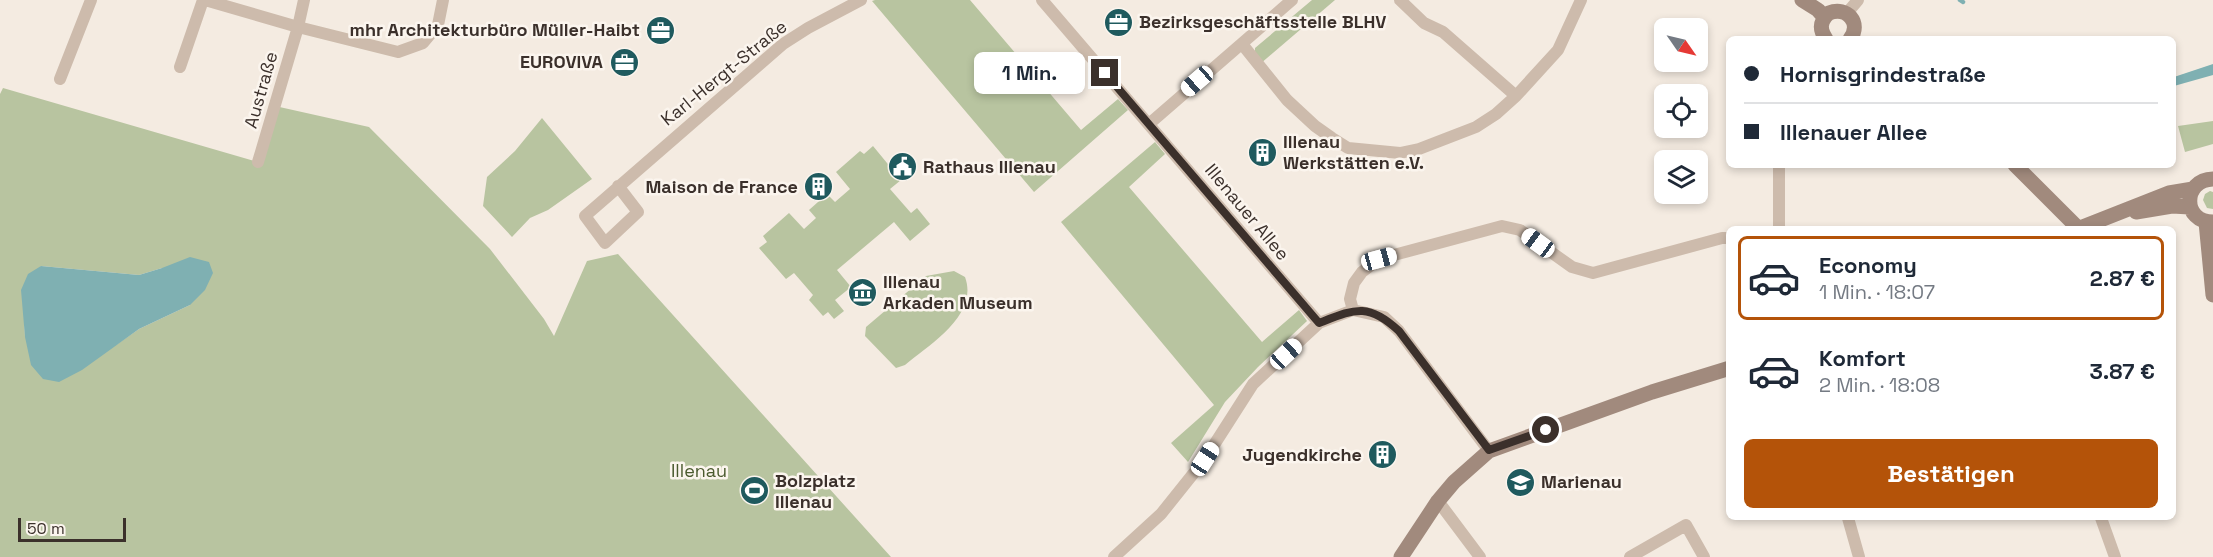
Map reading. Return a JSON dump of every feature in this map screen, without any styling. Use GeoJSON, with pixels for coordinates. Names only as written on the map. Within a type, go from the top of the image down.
{"type":"FeatureCollection","features":[{"type":"Feature","properties":{"kind":"main road"},"geometry":{"type":"LineString","coordinates":[[1802,0],[1818,10],[1824,17]]}},
{"type":"Feature","properties":{"kind":"main road"},"geometry":{"type":"LineString","coordinates":[[1825,36],[1821,27],[1824,17],[1835,11],[1847,13],[1854,22],[1855,36]]}},
{"type":"Feature","properties":{"kind":"main road"},"geometry":{"type":"LineString","coordinates":[[2018,168],[2073,226]]}},
{"type":"Feature","properties":{"kind":"main road"},"geometry":{"type":"LineString","coordinates":[[2213,178],[2199,182],[2190,196],[2190,207],[2198,218],[2209,222],[2213,295]]}},
{"type":"Feature","properties":{"kind":"main road"},"geometry":{"type":"LineString","coordinates":[[2084,226],[2169,193],[2193,189]]}},
{"type":"Feature","properties":{"kind":"main road"},"geometry":{"type":"LineString","coordinates":[[2121,212],[2134,213],[2172,206],[2190,207]]}},
{"type":"Feature","properties":{"kind":"main road"},"geometry":{"type":"LineString","coordinates":[[1401,557],[1438,501],[1454,482],[1489,450],[1652,392],[1726,369]]}},
{"type":"Feature","properties":{"kind":"street"},"geometry":{"type":"LineString","coordinates":[[60,80],[91,0]]}},
{"type":"Feature","properties":{"kind":"street"},"geometry":{"type":"LineString","coordinates":[[180,68],[204,0],[398,52],[423,43],[438,25],[443,0]]}},
{"type":"Feature","properties":{"kind":"street","name":"Austraße"},"geometry":{"type":"LineString","coordinates":[[258,162],[304,0]]}},
{"type":"Feature","properties":{"kind":"street","name":"Karl-Hergt-Straße"},"geometry":{"type":"LineString","coordinates":[[618,186],[638,212],[605,243],[585,216],[618,186],[783,44],[861,0]]}},
{"type":"Feature","properties":{"kind":"street","name":"Illenauer Allee"},"geometry":{"type":"LineString","coordinates":[[1042,0],[1319,323]]}},
{"type":"Feature","properties":{"kind":"street"},"geometry":{"type":"LineString","coordinates":[[1149,124],[1292,0]]}},
{"type":"Feature","properties":{"kind":"street"},"geometry":{"type":"LineString","coordinates":[[1400,0],[1424,23],[1443,32],[1516,96]]}},
{"type":"Feature","properties":{"kind":"street"},"geometry":{"type":"LineString","coordinates":[[1242,44],[1287,100],[1315,126],[1348,148],[1400,153],[1419,149],[1476,127],[1516,96],[1558,50],[1581,0]]}},
{"type":"Feature","properties":{"kind":"street"},"geometry":{"type":"LineString","coordinates":[[1847,13],[1858,0]]}},
{"type":"Feature","properties":{"kind":"street"},"geometry":{"type":"LineString","coordinates":[[1779,168],[1779,226]]}},
{"type":"Feature","properties":{"kind":"street"},"geometry":{"type":"LineString","coordinates":[[1353,310],[1350,299],[1354,283],[1362,272],[1379,259],[1502,226],[1520,230],[1572,267],[1593,273],[1726,238]]}},
{"type":"Feature","properties":{"kind":"street"},"geometry":{"type":"LineString","coordinates":[[1114,557],[1161,514],[1205,459],[1253,384],[1319,323],[1353,310],[1384,317],[1399,331],[1489,450]]}},
{"type":"Feature","properties":{"kind":"street"},"geometry":{"type":"LineString","coordinates":[[1438,501],[1480,557]]}},
{"type":"Feature","properties":{"kind":"street"},"geometry":{"type":"LineString","coordinates":[[1849,520],[1859,557]]}},
{"type":"Feature","properties":{"kind":"street"},"geometry":{"type":"LineString","coordinates":[[2102,520],[2115,557]]}},
{"type":"Feature","properties":{"kind":"street"},"geometry":{"type":"LineString","coordinates":[[1630,557],[1686,525],[1704,557]]}},
{"type":"Feature","properties":{"kind":"green space"},"geometry":{"type":"Polygon","coordinates":[[[970,0],[1081,130],[1118,99],[1128,110],[1034,192],[872,1],[970,0]]]}},
{"type":"Feature","properties":{"kind":"green space"},"geometry":{"type":"Polygon","coordinates":[[[1312,0],[1335,0],[1260,64],[1255,56],[1255,48],[1312,0]]]}},
{"type":"Feature","properties":{"kind":"green space","name":"Illenau"},"geometry":{"type":"Polygon","coordinates":[[[3,88],[258,162],[275,106],[369,127],[490,249],[544,319],[554,336],[587,261],[618,254],[891,557],[0,557],[0,94],[3,88]],[[41,266],[24,316],[25,337],[116,345],[139,329],[190,305],[162,268],[139,275],[41,266]]]}},
{"type":"Feature","properties":{"kind":"green space"},"geometry":{"type":"Polygon","coordinates":[[[542,118],[592,179],[548,210],[530,218],[512,237],[483,206],[487,177],[515,151],[542,118]]]}},
{"type":"Feature","properties":{"kind":"green space"},"geometry":{"type":"Polygon","coordinates":[[[2213,121],[2213,144],[2185,152],[2178,126],[2213,121]]]}},
{"type":"Feature","properties":{"kind":"green space"},"geometry":{"type":"Polygon","coordinates":[[[1155,142],[1165,154],[1129,187],[1262,342],[1299,310],[1307,321],[1225,402],[1188,462],[1171,443],[1214,405],[1061,222],[1155,142]]]}},
{"type":"Feature","properties":{"kind":"green space"},"geometry":{"type":"Polygon","coordinates":[[[873,146],[901,180],[890,189],[911,213],[917,208],[930,224],[910,241],[894,222],[837,270],[851,287],[835,300],[844,311],[834,319],[828,312],[823,316],[809,300],[813,295],[794,273],[786,279],[759,248],[767,242],[763,236],[789,213],[804,229],[816,218],[809,210],[827,194],[835,202],[850,189],[836,172],[860,151],[864,154],[873,146]]]}},
{"type":"Feature","properties":{"kind":"green space"},"geometry":{"type":"Polygon","coordinates":[[[2213,192],[2213,209],[2207,208],[2203,200],[2205,194],[2213,192]]]}},
{"type":"Feature","properties":{"kind":"green space"},"geometry":{"type":"Polygon","coordinates":[[[954,271],[965,277],[967,291],[965,304],[959,316],[927,348],[905,365],[896,368],[865,336],[866,327],[926,276],[954,271]]]}},
{"type":"Feature","properties":{"kind":"water"},"geometry":{"type":"Polygon","coordinates":[[[2213,64],[2213,75],[2176,85],[2176,76],[2213,64]]]}},
{"type":"Feature","properties":{"kind":"water"},"geometry":{"type":"Polygon","coordinates":[[[190,257],[209,262],[213,273],[205,290],[190,305],[139,329],[82,370],[59,382],[43,379],[31,365],[25,337],[21,290],[28,274],[41,266],[139,275],[190,257]]]}},
{"type":"Feature","properties":{"kind":"place","name":"Bezirksgeschäftsstelle BLHV"},"geometry":{"type":"Point","coordinates":[1118,22]}},
{"type":"Feature","properties":{"kind":"place","name":"mhr Architekturbüro Müller-Haibt"},"geometry":{"type":"Point","coordinates":[661,30]}},
{"type":"Feature","properties":{"kind":"place","name":"EUROVIVA"},"geometry":{"type":"Point","coordinates":[624,62]}},
{"type":"Feature","properties":{"kind":"place","name":"Illenau Werkstätten e.V."},"geometry":{"type":"Point","coordinates":[1262,152]}},
{"type":"Feature","properties":{"kind":"place","name":"Rathaus Illenau"},"geometry":{"type":"Point","coordinates":[902,167]}},
{"type":"Feature","properties":{"kind":"place","name":"Maison de France"},"geometry":{"type":"Point","coordinates":[819,187]}},
{"type":"Feature","properties":{"kind":"place","name":"Illenau Arkaden Museum"},"geometry":{"type":"Point","coordinates":[862,292]}},
{"type":"Feature","properties":{"kind":"place","name":"Jugendkirche"},"geometry":{"type":"Point","coordinates":[1383,455]}},
{"type":"Feature","properties":{"kind":"place","name":"Marienau"},"geometry":{"type":"Point","coordinates":[1520,482]}},
{"type":"Feature","properties":{"kind":"place","name":"Bolzplatz Illenau"},"geometry":{"type":"Point","coordinates":[754,491]}},
{"type":"Feature","properties":{"kind":"route"},"geometry":{"type":"LineString","coordinates":[[1105,73],[1319,323],[1353,310],[1384,317],[1399,331],[1442,391],[1489,450],[1546,430]]}}]}
